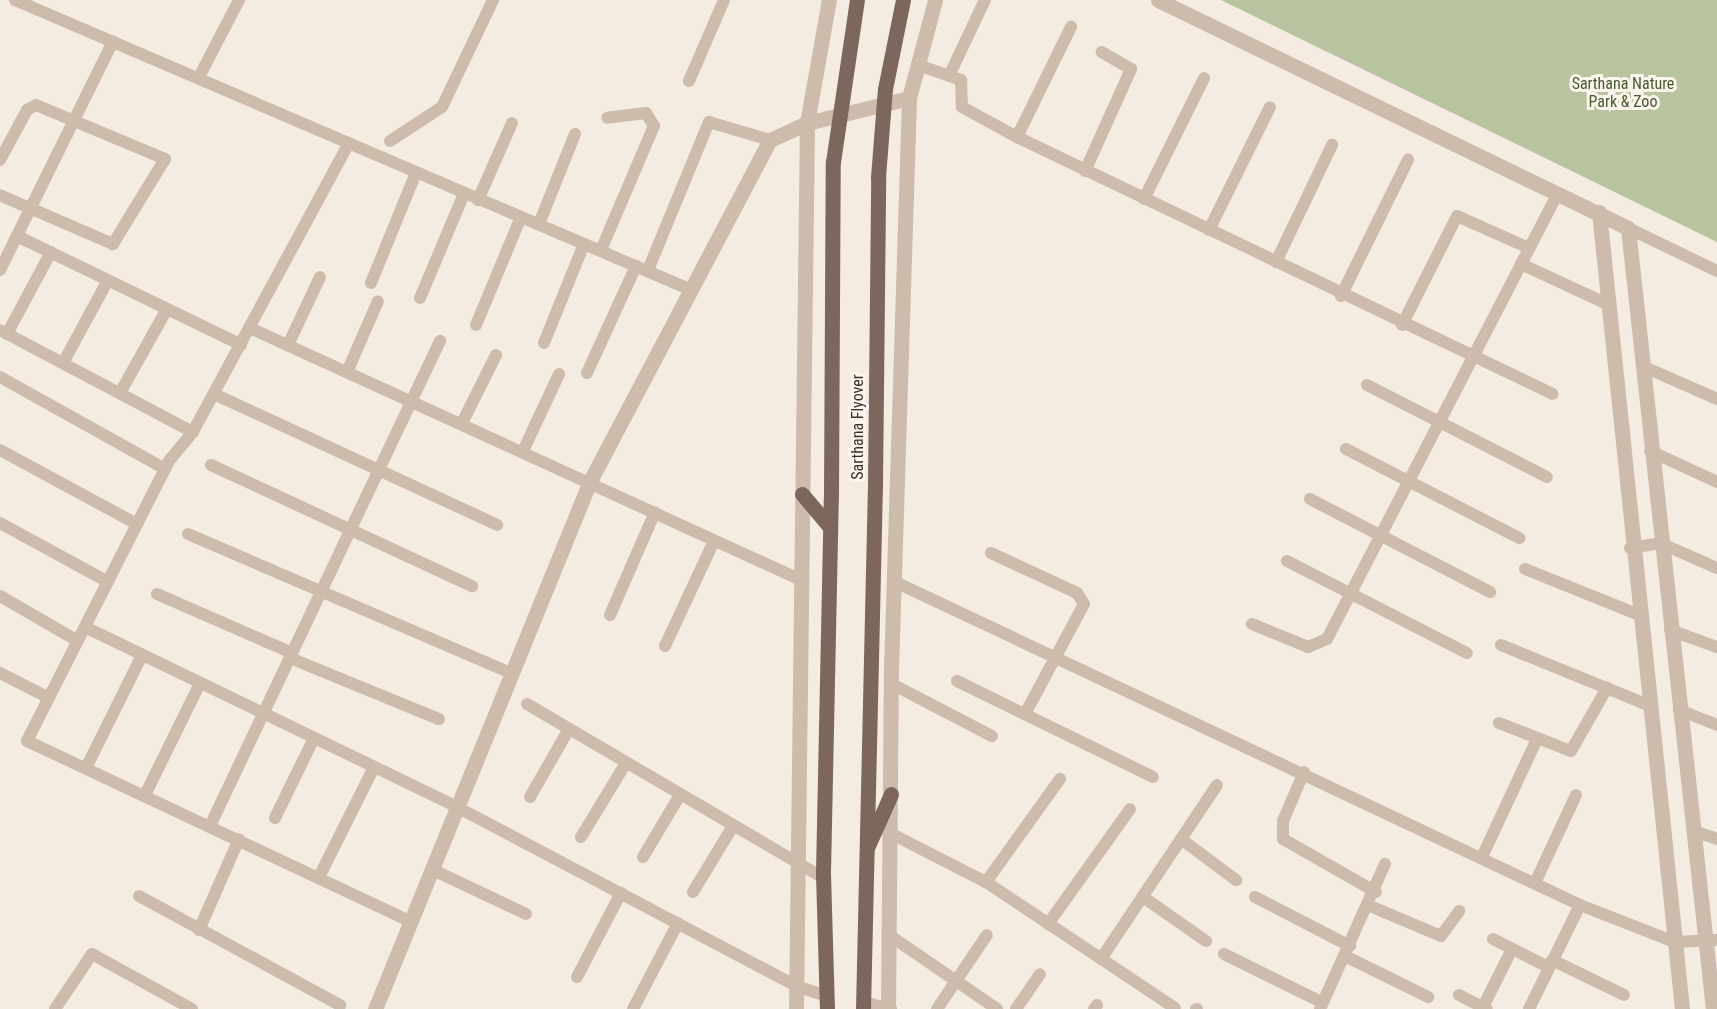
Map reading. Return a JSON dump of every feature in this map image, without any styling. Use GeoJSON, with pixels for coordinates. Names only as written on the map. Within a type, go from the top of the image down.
{"type":"FeatureCollection","features":[{"type":"Feature","properties":{"kind":"main road","name":"Sarthana Flyover"},"geometry":{"type":"LineString","coordinates":[[827,1002],[823,878],[831,496],[833,162],[857,0]]}},
{"type":"Feature","properties":{"kind":"main road","name":"Sarthana Flyover"},"geometry":{"type":"LineString","coordinates":[[863,1005],[863,856],[875,485],[878,177],[885,88],[903,0]]}},
{"type":"Feature","properties":{"kind":"main road"},"geometry":{"type":"LineString","coordinates":[[802,494],[830,527]]}},
{"type":"Feature","properties":{"kind":"main road"},"geometry":{"type":"LineString","coordinates":[[863,856],[891,794]]}},
{"type":"Feature","properties":{"kind":"street"},"geometry":{"type":"LineString","coordinates":[[15,0],[690,289]]}},
{"type":"Feature","properties":{"kind":"street"},"geometry":{"type":"LineString","coordinates":[[199,77],[239,0]]}},
{"type":"Feature","properties":{"kind":"street"},"geometry":{"type":"LineString","coordinates":[[390,141],[442,107],[493,0]]}},
{"type":"Feature","properties":{"kind":"street"},"geometry":{"type":"LineString","coordinates":[[688,81],[724,0]]}},
{"type":"Feature","properties":{"kind":"street"},"geometry":{"type":"LineString","coordinates":[[796,1009],[807,123],[829,0]]}},
{"type":"Feature","properties":{"kind":"street"},"geometry":{"type":"LineString","coordinates":[[863,1005],[889,1008],[892,834],[890,683],[909,98],[935,0]]}},
{"type":"Feature","properties":{"kind":"street"},"geometry":{"type":"LineString","coordinates":[[949,76],[985,0]]}},
{"type":"Feature","properties":{"kind":"street"},"geometry":{"type":"LineString","coordinates":[[1158,0],[1717,271]]}},
{"type":"Feature","properties":{"kind":"street"},"geometry":{"type":"LineString","coordinates":[[1017,137],[1071,27]]}},
{"type":"Feature","properties":{"kind":"street"},"geometry":{"type":"LineString","coordinates":[[0,270],[113,41]]}},
{"type":"Feature","properties":{"kind":"street"},"geometry":{"type":"LineString","coordinates":[[1085,171],[1131,69],[1102,52]]}},
{"type":"Feature","properties":{"kind":"street"},"geometry":{"type":"LineString","coordinates":[[918,65],[962,83],[962,107],[1017,137],[1276,262],[1341,296],[1553,394]]}},
{"type":"Feature","properties":{"kind":"street"},"geometry":{"type":"LineString","coordinates":[[1144,199],[1204,78]]}},
{"type":"Feature","properties":{"kind":"street"},"geometry":{"type":"LineString","coordinates":[[375,1009],[455,806],[591,481],[770,140],[807,123],[909,98]]}},
{"type":"Feature","properties":{"kind":"street"},"geometry":{"type":"LineString","coordinates":[[0,160],[31,106],[41,105],[162,153],[164,161],[117,243],[0,195]]}},
{"type":"Feature","properties":{"kind":"street"},"geometry":{"type":"LineString","coordinates":[[1209,230],[1270,107]]}},
{"type":"Feature","properties":{"kind":"street"},"geometry":{"type":"LineString","coordinates":[[602,250],[654,126],[646,113],[607,118]]}},
{"type":"Feature","properties":{"kind":"street"},"geometry":{"type":"LineString","coordinates":[[586,373],[642,268],[710,122],[770,140]]}},
{"type":"Feature","properties":{"kind":"street"},"geometry":{"type":"LineString","coordinates":[[478,200],[512,123]]}},
{"type":"Feature","properties":{"kind":"street"},"geometry":{"type":"LineString","coordinates":[[538,224],[575,134]]}},
{"type":"Feature","properties":{"kind":"street"},"geometry":{"type":"LineString","coordinates":[[349,143],[193,432],[165,469],[27,741],[411,921]]}},
{"type":"Feature","properties":{"kind":"street"},"geometry":{"type":"LineString","coordinates":[[1276,262],[1332,145]]}},
{"type":"Feature","properties":{"kind":"street"},"geometry":{"type":"LineString","coordinates":[[1341,296],[1408,160]]}},
{"type":"Feature","properties":{"kind":"street"},"geometry":{"type":"LineString","coordinates":[[371,283],[416,173]]}},
{"type":"Feature","properties":{"kind":"street"},"geometry":{"type":"LineString","coordinates":[[1252,624],[1315,648],[1327,639],[1355,594],[1558,193]]}},
{"type":"Feature","properties":{"kind":"street"},"geometry":{"type":"LineString","coordinates":[[420,298],[464,194]]}},
{"type":"Feature","properties":{"kind":"street"},"geometry":{"type":"LineString","coordinates":[[1599,212],[1630,548],[1682,1009]]}},
{"type":"Feature","properties":{"kind":"street"},"geometry":{"type":"LineString","coordinates":[[1402,325],[1457,216],[1529,248]]}},
{"type":"Feature","properties":{"kind":"street"},"geometry":{"type":"LineString","coordinates":[[476,325],[522,217]]}},
{"type":"Feature","properties":{"kind":"street"},"geometry":{"type":"LineString","coordinates":[[1628,228],[1679,710],[1694,831],[1712,942],[1713,1009]]}},
{"type":"Feature","properties":{"kind":"street"},"geometry":{"type":"LineString","coordinates":[[17,236],[241,345]]}},
{"type":"Feature","properties":{"kind":"street"},"geometry":{"type":"LineString","coordinates":[[544,343],[584,244]]}},
{"type":"Feature","properties":{"kind":"street"},"geometry":{"type":"LineString","coordinates":[[51,252],[4,332],[193,432]]}},
{"type":"Feature","properties":{"kind":"street"},"geometry":{"type":"LineString","coordinates":[[1521,264],[1607,304]]}},
{"type":"Feature","properties":{"kind":"street"},"geometry":{"type":"LineString","coordinates":[[288,345],[320,277]]}},
{"type":"Feature","properties":{"kind":"street"},"geometry":{"type":"LineString","coordinates":[[63,363],[108,280]]}},
{"type":"Feature","properties":{"kind":"street"},"geometry":{"type":"LineString","coordinates":[[347,372],[378,300]]}},
{"type":"Feature","properties":{"kind":"street"},"geometry":{"type":"LineString","coordinates":[[120,393],[167,309]]}},
{"type":"Feature","properties":{"kind":"street"},"geometry":{"type":"LineString","coordinates":[[250,328],[591,481],[714,541],[801,580]]}},
{"type":"Feature","properties":{"kind":"street"},"geometry":{"type":"LineString","coordinates":[[210,826],[440,341]]}},
{"type":"Feature","properties":{"kind":"street"},"geometry":{"type":"LineString","coordinates":[[462,423],[496,355]]}},
{"type":"Feature","properties":{"kind":"street"},"geometry":{"type":"LineString","coordinates":[[1642,366],[1717,399]]}},
{"type":"Feature","properties":{"kind":"street"},"geometry":{"type":"LineString","coordinates":[[523,451],[559,374]]}},
{"type":"Feature","properties":{"kind":"street"},"geometry":{"type":"LineString","coordinates":[[0,377],[165,469]]}},
{"type":"Feature","properties":{"kind":"street"},"geometry":{"type":"LineString","coordinates":[[1367,385],[1440,425],[1547,477]]}},
{"type":"Feature","properties":{"kind":"street"},"geometry":{"type":"LineString","coordinates":[[214,394],[497,525]]}},
{"type":"Feature","properties":{"kind":"street"},"geometry":{"type":"LineString","coordinates":[[1346,449],[1519,538]]}},
{"type":"Feature","properties":{"kind":"street"},"geometry":{"type":"LineString","coordinates":[[0,450],[137,524]]}},
{"type":"Feature","properties":{"kind":"street"},"geometry":{"type":"LineString","coordinates":[[1650,451],[1717,482]]}},
{"type":"Feature","properties":{"kind":"street"},"geometry":{"type":"LineString","coordinates":[[211,465],[472,586]]}},
{"type":"Feature","properties":{"kind":"street"},"geometry":{"type":"LineString","coordinates":[[1310,499],[1490,592]]}},
{"type":"Feature","properties":{"kind":"street"},"geometry":{"type":"LineString","coordinates":[[610,615],[655,512]]}},
{"type":"Feature","properties":{"kind":"street"},"geometry":{"type":"LineString","coordinates":[[0,524],[108,582]]}},
{"type":"Feature","properties":{"kind":"street"},"geometry":{"type":"LineString","coordinates":[[188,534],[321,594],[510,673]]}},
{"type":"Feature","properties":{"kind":"street"},"geometry":{"type":"LineString","coordinates":[[665,646],[714,541]]}},
{"type":"Feature","properties":{"kind":"street"},"geometry":{"type":"LineString","coordinates":[[1630,548],[1660,543],[1717,568]]}},
{"type":"Feature","properties":{"kind":"street"},"geometry":{"type":"LineString","coordinates":[[991,553],[1082,597],[1059,657],[1026,714]]}},
{"type":"Feature","properties":{"kind":"street"},"geometry":{"type":"LineString","coordinates":[[1287,561],[1467,653]]}},
{"type":"Feature","properties":{"kind":"street"},"geometry":{"type":"LineString","coordinates":[[1525,569],[1637,614]]}},
{"type":"Feature","properties":{"kind":"street"},"geometry":{"type":"LineString","coordinates":[[893,581],[1304,772],[1581,905],[1676,942],[1712,942]]}},
{"type":"Feature","properties":{"kind":"street"},"geometry":{"type":"LineString","coordinates":[[157,594],[439,719]]}},
{"type":"Feature","properties":{"kind":"street"},"geometry":{"type":"LineString","coordinates":[[0,596],[78,641]]}},
{"type":"Feature","properties":{"kind":"street"},"geometry":{"type":"LineString","coordinates":[[85,627],[455,806],[827,1002]]}},
{"type":"Feature","properties":{"kind":"street"},"geometry":{"type":"LineString","coordinates":[[1670,630],[1717,647]]}},
{"type":"Feature","properties":{"kind":"street"},"geometry":{"type":"LineString","coordinates":[[1501,645],[1648,705]]}},
{"type":"Feature","properties":{"kind":"street"},"geometry":{"type":"LineString","coordinates":[[86,768],[142,655]]}},
{"type":"Feature","properties":{"kind":"street"},"geometry":{"type":"LineString","coordinates":[[0,673],[49,698]]}},
{"type":"Feature","properties":{"kind":"street"},"geometry":{"type":"LineString","coordinates":[[957,681],[1153,777]]}},
{"type":"Feature","properties":{"kind":"street"},"geometry":{"type":"LineString","coordinates":[[145,795],[200,683]]}},
{"type":"Feature","properties":{"kind":"street"},"geometry":{"type":"LineString","coordinates":[[890,683],[992,736]]}},
{"type":"Feature","properties":{"kind":"street"},"geometry":{"type":"LineString","coordinates":[[1499,723],[1536,741],[1571,751],[1607,688]]}},
{"type":"Feature","properties":{"kind":"street"},"geometry":{"type":"LineString","coordinates":[[527,704],[823,878]]}},
{"type":"Feature","properties":{"kind":"street"},"geometry":{"type":"LineString","coordinates":[[1679,710],[1717,725]]}},
{"type":"Feature","properties":{"kind":"street"},"geometry":{"type":"LineString","coordinates":[[530,797],[569,729]]}},
{"type":"Feature","properties":{"kind":"street"},"geometry":{"type":"LineString","coordinates":[[275,818],[314,738]]}},
{"type":"Feature","properties":{"kind":"street"},"geometry":{"type":"LineString","coordinates":[[1482,857],[1536,741]]}},
{"type":"Feature","properties":{"kind":"street"},"geometry":{"type":"LineString","coordinates":[[580,837],[626,763]]}},
{"type":"Feature","properties":{"kind":"street"},"geometry":{"type":"LineString","coordinates":[[319,877],[374,767]]}},
{"type":"Feature","properties":{"kind":"street"},"geometry":{"type":"LineString","coordinates":[[1304,772],[1283,821],[1282,839],[1376,892]]}},
{"type":"Feature","properties":{"kind":"street"},"geometry":{"type":"LineString","coordinates":[[986,882],[1060,779]]}},
{"type":"Feature","properties":{"kind":"street"},"geometry":{"type":"LineString","coordinates":[[1101,959],[1217,785]]}},
{"type":"Feature","properties":{"kind":"street"},"geometry":{"type":"LineString","coordinates":[[642,857],[680,795]]}},
{"type":"Feature","properties":{"kind":"street"},"geometry":{"type":"LineString","coordinates":[[1535,883],[1576,795]]}},
{"type":"Feature","properties":{"kind":"street"},"geometry":{"type":"LineString","coordinates":[[1048,924],[1130,809]]}},
{"type":"Feature","properties":{"kind":"street"},"geometry":{"type":"LineString","coordinates":[[693,892],[733,826]]}},
{"type":"Feature","properties":{"kind":"street"},"geometry":{"type":"LineString","coordinates":[[1694,831],[1717,839]]}},
{"type":"Feature","properties":{"kind":"street"},"geometry":{"type":"LineString","coordinates":[[892,834],[986,882],[1175,1008]]}},
{"type":"Feature","properties":{"kind":"street"},"geometry":{"type":"LineString","coordinates":[[1181,838],[1236,880]]}},
{"type":"Feature","properties":{"kind":"street"},"geometry":{"type":"LineString","coordinates":[[199,930],[239,839]]}},
{"type":"Feature","properties":{"kind":"street"},"geometry":{"type":"LineString","coordinates":[[1224,954],[1321,1007],[1370,906],[1385,864]]}},
{"type":"Feature","properties":{"kind":"street"},"geometry":{"type":"LineString","coordinates":[[430,869],[526,914]]}},
{"type":"Feature","properties":{"kind":"street"},"geometry":{"type":"LineString","coordinates":[[577,977],[621,893]]}},
{"type":"Feature","properties":{"kind":"street"},"geometry":{"type":"LineString","coordinates":[[139,896],[340,1005]]}},
{"type":"Feature","properties":{"kind":"street"},"geometry":{"type":"LineString","coordinates":[[1143,897],[1206,940]]}},
{"type":"Feature","properties":{"kind":"street"},"geometry":{"type":"LineString","coordinates":[[1255,897],[1428,997]]}},
{"type":"Feature","properties":{"kind":"street"},"geometry":{"type":"LineString","coordinates":[[1529,1009],[1581,905]]}},
{"type":"Feature","properties":{"kind":"street"},"geometry":{"type":"LineString","coordinates":[[1370,906],[1441,936],[1459,911]]}},
{"type":"Feature","properties":{"kind":"street"},"geometry":{"type":"LineString","coordinates":[[633,1009],[678,923]]}},
{"type":"Feature","properties":{"kind":"street"},"geometry":{"type":"LineString","coordinates":[[889,935],[955,983],[997,1009]]}},
{"type":"Feature","properties":{"kind":"street"},"geometry":{"type":"LineString","coordinates":[[937,1009],[987,935]]}},
{"type":"Feature","properties":{"kind":"street"},"geometry":{"type":"LineString","coordinates":[[1494,939],[1512,949],[1624,995]]}},
{"type":"Feature","properties":{"kind":"street"},"geometry":{"type":"LineString","coordinates":[[1459,995],[1485,1008],[1512,949]]}},
{"type":"Feature","properties":{"kind":"street"},"geometry":{"type":"LineString","coordinates":[[55,1009],[92,954],[192,1009]]}},
{"type":"Feature","properties":{"kind":"street"},"geometry":{"type":"LineString","coordinates":[[1016,1009],[1040,974]]}},
{"type":"Feature","properties":{"kind":"green space","name":"Sarthana Nature Park & Zoo"},"geometry":{"type":"Polygon","coordinates":[[[1221,0],[1717,0],[1717,242],[1221,0]]]}}]}
